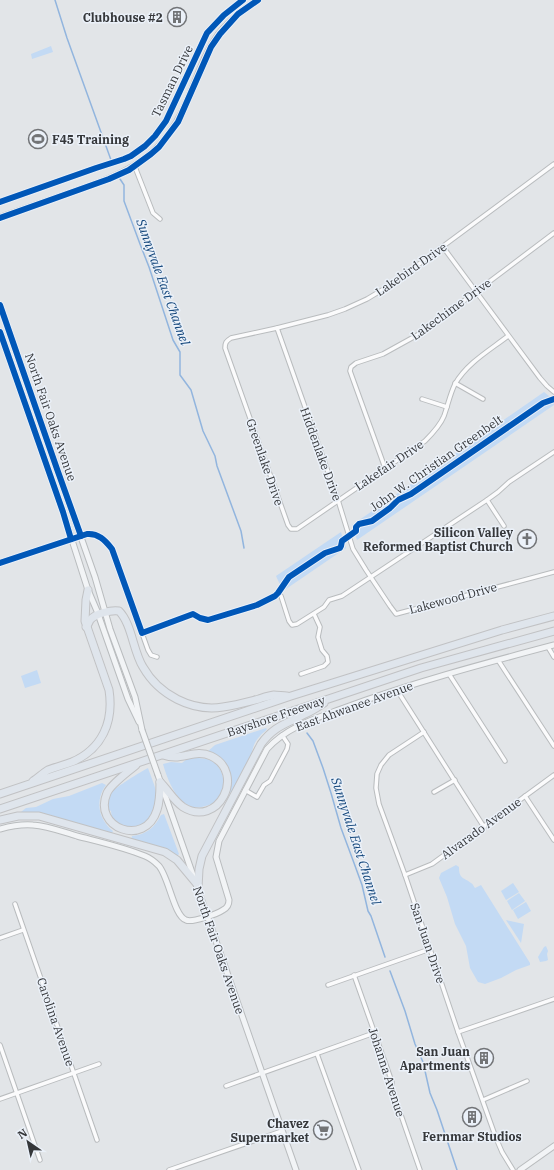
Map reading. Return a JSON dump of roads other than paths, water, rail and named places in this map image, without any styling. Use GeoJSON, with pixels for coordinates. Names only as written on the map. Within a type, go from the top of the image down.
{"type":"FeatureCollection","features":[{"type":"Feature","properties":{"kind":"highway"},"geometry":{"type":"LineString","coordinates":[[29,784],[47,770],[72,762],[91,750],[99,741],[109,722],[109,690],[86,627],[85,617],[88,590]]}},
{"type":"Feature","properties":{"kind":"highway"},"geometry":{"type":"LineString","coordinates":[[86,627],[90,620],[94,617],[113,610],[119,611],[126,620],[138,657],[143,667],[157,686],[175,698],[194,705],[222,707],[273,695],[291,696]]}},
{"type":"Feature","properties":{"kind":"highway","name":"Bayshore Freeway"},"geometry":{"type":"LineString","coordinates":[[0,794],[291,696],[554,616]]}},
{"type":"Feature","properties":{"kind":"highway","name":"Bayshore Freeway"},"geometry":{"type":"LineString","coordinates":[[0,809],[340,694],[421,668],[554,631]]}},
{"type":"Feature","properties":{"kind":"highway"},"geometry":{"type":"LineString","coordinates":[[197,886],[202,856],[257,751],[266,738],[280,726],[340,694]]}},
{"type":"Feature","properties":{"kind":"highway"},"geometry":{"type":"LineString","coordinates":[[160,782],[180,804],[191,811],[200,812],[217,806],[224,797],[227,784],[226,774],[222,766],[212,756],[199,753],[175,757],[162,755]]}},
{"type":"Feature","properties":{"kind":"highway"},"geometry":{"type":"LineString","coordinates":[[138,763],[114,783],[106,794],[106,812],[113,824],[117,827],[130,831],[140,829],[148,824],[152,820],[157,810],[160,782]]}},
{"type":"Feature","properties":{"kind":"highway"},"geometry":{"type":"LineString","coordinates":[[0,820],[18,816],[40,816],[165,852],[176,860],[197,886]]}},
{"type":"Feature","properties":{"kind":"street","name":"Tasman Drive"},"geometry":{"type":"LineString","coordinates":[[0,202],[132,156],[145,146],[155,136],[166,121],[207,33],[224,15],[243,0]]}},
{"type":"Feature","properties":{"kind":"street","name":"Tasman Drive"},"geometry":{"type":"LineString","coordinates":[[0,218],[109,179],[134,167],[159,147],[178,122],[211,47],[220,34],[238,14],[258,0]]}},
{"type":"Feature","properties":{"kind":"street","name":"Lakebird Drive"},"geometry":{"type":"LineString","coordinates":[[226,342],[231,338],[276,328],[345,309],[367,299],[392,284],[554,164]]}},
{"type":"Feature","properties":{"kind":"street"},"geometry":{"type":"LineString","coordinates":[[134,167],[153,213],[160,219]]}},
{"type":"Feature","properties":{"kind":"street","name":"Lakechime Drive"},"geometry":{"type":"LineString","coordinates":[[385,468],[350,372],[351,366],[382,354],[421,333],[554,233]]}},
{"type":"Feature","properties":{"kind":"street"},"geometry":{"type":"LineString","coordinates":[[443,247],[540,378],[554,392]]}},
{"type":"Feature","properties":{"kind":"street","name":"North Fair Oaks Avenue"},"geometry":{"type":"LineString","coordinates":[[0,305],[56,470],[95,577],[102,614]]}},
{"type":"Feature","properties":{"kind":"street","name":"Hiddenlake Drive"},"geometry":{"type":"LineString","coordinates":[[276,328],[354,548],[370,577]]}},
{"type":"Feature","properties":{"kind":"street","name":"North Fair Oaks Avenue"},"geometry":{"type":"LineString","coordinates":[[0,332],[62,507],[88,590],[102,614],[135,696],[142,730],[296,1170]]}},
{"type":"Feature","properties":{"kind":"street","name":"Lakefair Drive"},"geometry":{"type":"LineString","coordinates":[[338,500],[425,441],[439,425],[444,416],[450,395],[464,371],[508,336]]}},
{"type":"Feature","properties":{"kind":"street","name":"Greenlake Drive"},"geometry":{"type":"LineString","coordinates":[[226,342],[225,348],[288,525],[292,529],[297,529],[338,500]]}},
{"type":"Feature","properties":{"kind":"street"},"geometry":{"type":"LineString","coordinates":[[456,383],[483,399]]}},
{"type":"Feature","properties":{"kind":"street"},"geometry":{"type":"LineString","coordinates":[[422,399],[447,407]]}},
{"type":"Feature","properties":{"kind":"street"},"geometry":{"type":"LineString","coordinates":[[281,596],[289,621],[292,625],[297,624],[324,607],[329,600],[342,596],[487,500],[510,482],[554,452]]}},
{"type":"Feature","properties":{"kind":"street"},"geometry":{"type":"LineString","coordinates":[[487,500],[504,526]]}},
{"type":"Feature","properties":{"kind":"street"},"geometry":{"type":"LineString","coordinates":[[0,563],[87,534],[96,534],[112,548],[148,650],[151,655],[157,657]]}},
{"type":"Feature","properties":{"kind":"street","name":"Lakewood Drive"},"geometry":{"type":"LineString","coordinates":[[370,577],[396,614],[554,572]]}},
{"type":"Feature","properties":{"kind":"street"},"geometry":{"type":"LineString","coordinates":[[301,674],[324,666],[328,662],[327,656],[322,650],[318,637],[320,627],[314,614]]}},
{"type":"Feature","properties":{"kind":"street","name":"East Ahwanee Avenue"},"geometry":{"type":"LineString","coordinates":[[0,829],[16,825],[35,825],[146,856],[162,870],[182,918],[190,921],[208,916],[222,911],[229,904],[229,896],[218,867],[216,857],[219,840],[267,749],[273,742],[295,727],[365,700],[449,674],[554,645]]}},
{"type":"Feature","properties":{"kind":"street"},"geometry":{"type":"LineString","coordinates":[[548,647],[554,656]]}},
{"type":"Feature","properties":{"kind":"street"},"geometry":{"type":"LineString","coordinates":[[498,660],[554,746]]}},
{"type":"Feature","properties":{"kind":"street"},"geometry":{"type":"LineString","coordinates":[[449,674],[505,761]]}},
{"type":"Feature","properties":{"kind":"street"},"geometry":{"type":"LineString","coordinates":[[397,690],[484,827]]}},
{"type":"Feature","properties":{"kind":"street","name":"San Juan Drive"},"geometry":{"type":"LineString","coordinates":[[424,732],[389,756],[381,765],[377,774],[376,788],[379,804],[405,875],[458,1032],[502,1152],[513,1170]]}},
{"type":"Feature","properties":{"kind":"street"},"geometry":{"type":"LineString","coordinates":[[245,790],[256,797],[264,785],[270,781],[287,749],[288,744],[282,735]]}},
{"type":"Feature","properties":{"kind":"street","name":"Alvarado Avenue"},"geometry":{"type":"LineString","coordinates":[[405,875],[432,864],[554,775]]}},
{"type":"Feature","properties":{"kind":"street"},"geometry":{"type":"LineString","coordinates":[[434,792],[454,780]]}},
{"type":"Feature","properties":{"kind":"street"},"geometry":{"type":"LineString","coordinates":[[525,796],[554,840]]}},
{"type":"Feature","properties":{"kind":"street","name":"Carolina Avenue"},"geometry":{"type":"LineString","coordinates":[[15,904],[97,1140]]}},
{"type":"Feature","properties":{"kind":"street"},"geometry":{"type":"LineString","coordinates":[[0,938],[23,930]]}},
{"type":"Feature","properties":{"kind":"street"},"geometry":{"type":"LineString","coordinates":[[328,985],[430,949]]}},
{"type":"Feature","properties":{"kind":"street","name":"Johanna Avenue"},"geometry":{"type":"LineString","coordinates":[[354,975],[392,1082],[392,1089],[420,1170]]}},
{"type":"Feature","properties":{"kind":"street"},"geometry":{"type":"LineString","coordinates":[[458,1032],[554,999]]}},
{"type":"Feature","properties":{"kind":"street"},"geometry":{"type":"LineString","coordinates":[[226,1086],[374,1033]]}},
{"type":"Feature","properties":{"kind":"street"},"geometry":{"type":"LineString","coordinates":[[0,1045],[40,1160]]}},
{"type":"Feature","properties":{"kind":"street"},"geometry":{"type":"LineString","coordinates":[[317,1054],[358,1170]]}},
{"type":"Feature","properties":{"kind":"street"},"geometry":{"type":"LineString","coordinates":[[0,1099],[99,1064]]}},
{"type":"Feature","properties":{"kind":"street"},"geometry":{"type":"LineString","coordinates":[[483,1100],[526,1081]]}},
{"type":"Feature","properties":{"kind":"street"},"geometry":{"type":"LineString","coordinates":[[168,1170],[282,1131]]}},
{"type":"Feature","properties":{"kind":"street"},"geometry":{"type":"LineString","coordinates":[[520,1170],[554,1146]]}},
{"type":"Feature","properties":{"kind":"waterway","name":"Sunnyvale East Channel"},"geometry":{"type":"LineString","coordinates":[[55,0],[67,38],[111,160]]}},
{"type":"Feature","properties":{"kind":"waterway","name":"Sunnyvale East Channel"},"geometry":{"type":"LineString","coordinates":[[120,179],[124,185],[124,201],[149,267],[173,340],[180,352],[180,375],[191,390],[203,431],[215,456],[217,466],[241,531],[244,548]]}},
{"type":"Feature","properties":{"kind":"waterway","name":"Sunnyvale East Channel"},"geometry":{"type":"LineString","coordinates":[[307,733],[313,741],[323,768],[341,828],[362,885],[368,911],[385,957]]}},
{"type":"Feature","properties":{"kind":"waterway","name":"Sunnyvale East Channel"},"geometry":{"type":"LineString","coordinates":[[390,971],[405,1011],[415,1044],[423,1062],[430,1093],[457,1170]]}},
{"type":"Feature","properties":{"kind":"tram line"},"geometry":{"type":"LineString","coordinates":[[0,214],[106,176],[133,163],[145,154],[156,144],[174,120],[202,56],[216,32],[233,14],[252,0]]}},
{"type":"Feature","properties":{"kind":"place","name":"Clubhouse #2"},"geometry":{"type":"Point","coordinates":[177,17]}},
{"type":"Feature","properties":{"kind":"place","name":"F45 Training"},"geometry":{"type":"Point","coordinates":[38,139]}},
{"type":"Feature","properties":{"kind":"place","name":"Silicon Valley Reformed Baptist Church"},"geometry":{"type":"Point","coordinates":[527,539]}},
{"type":"Feature","properties":{"kind":"place","name":"San Juan Apartments"},"geometry":{"type":"Point","coordinates":[484,1058]}},
{"type":"Feature","properties":{"kind":"place","name":"Fernmar Studios"},"geometry":{"type":"Point","coordinates":[472,1117]}},
{"type":"Feature","properties":{"kind":"place","name":"Chavez Supermarket"},"geometry":{"type":"Point","coordinates":[323,1130]}}]}
